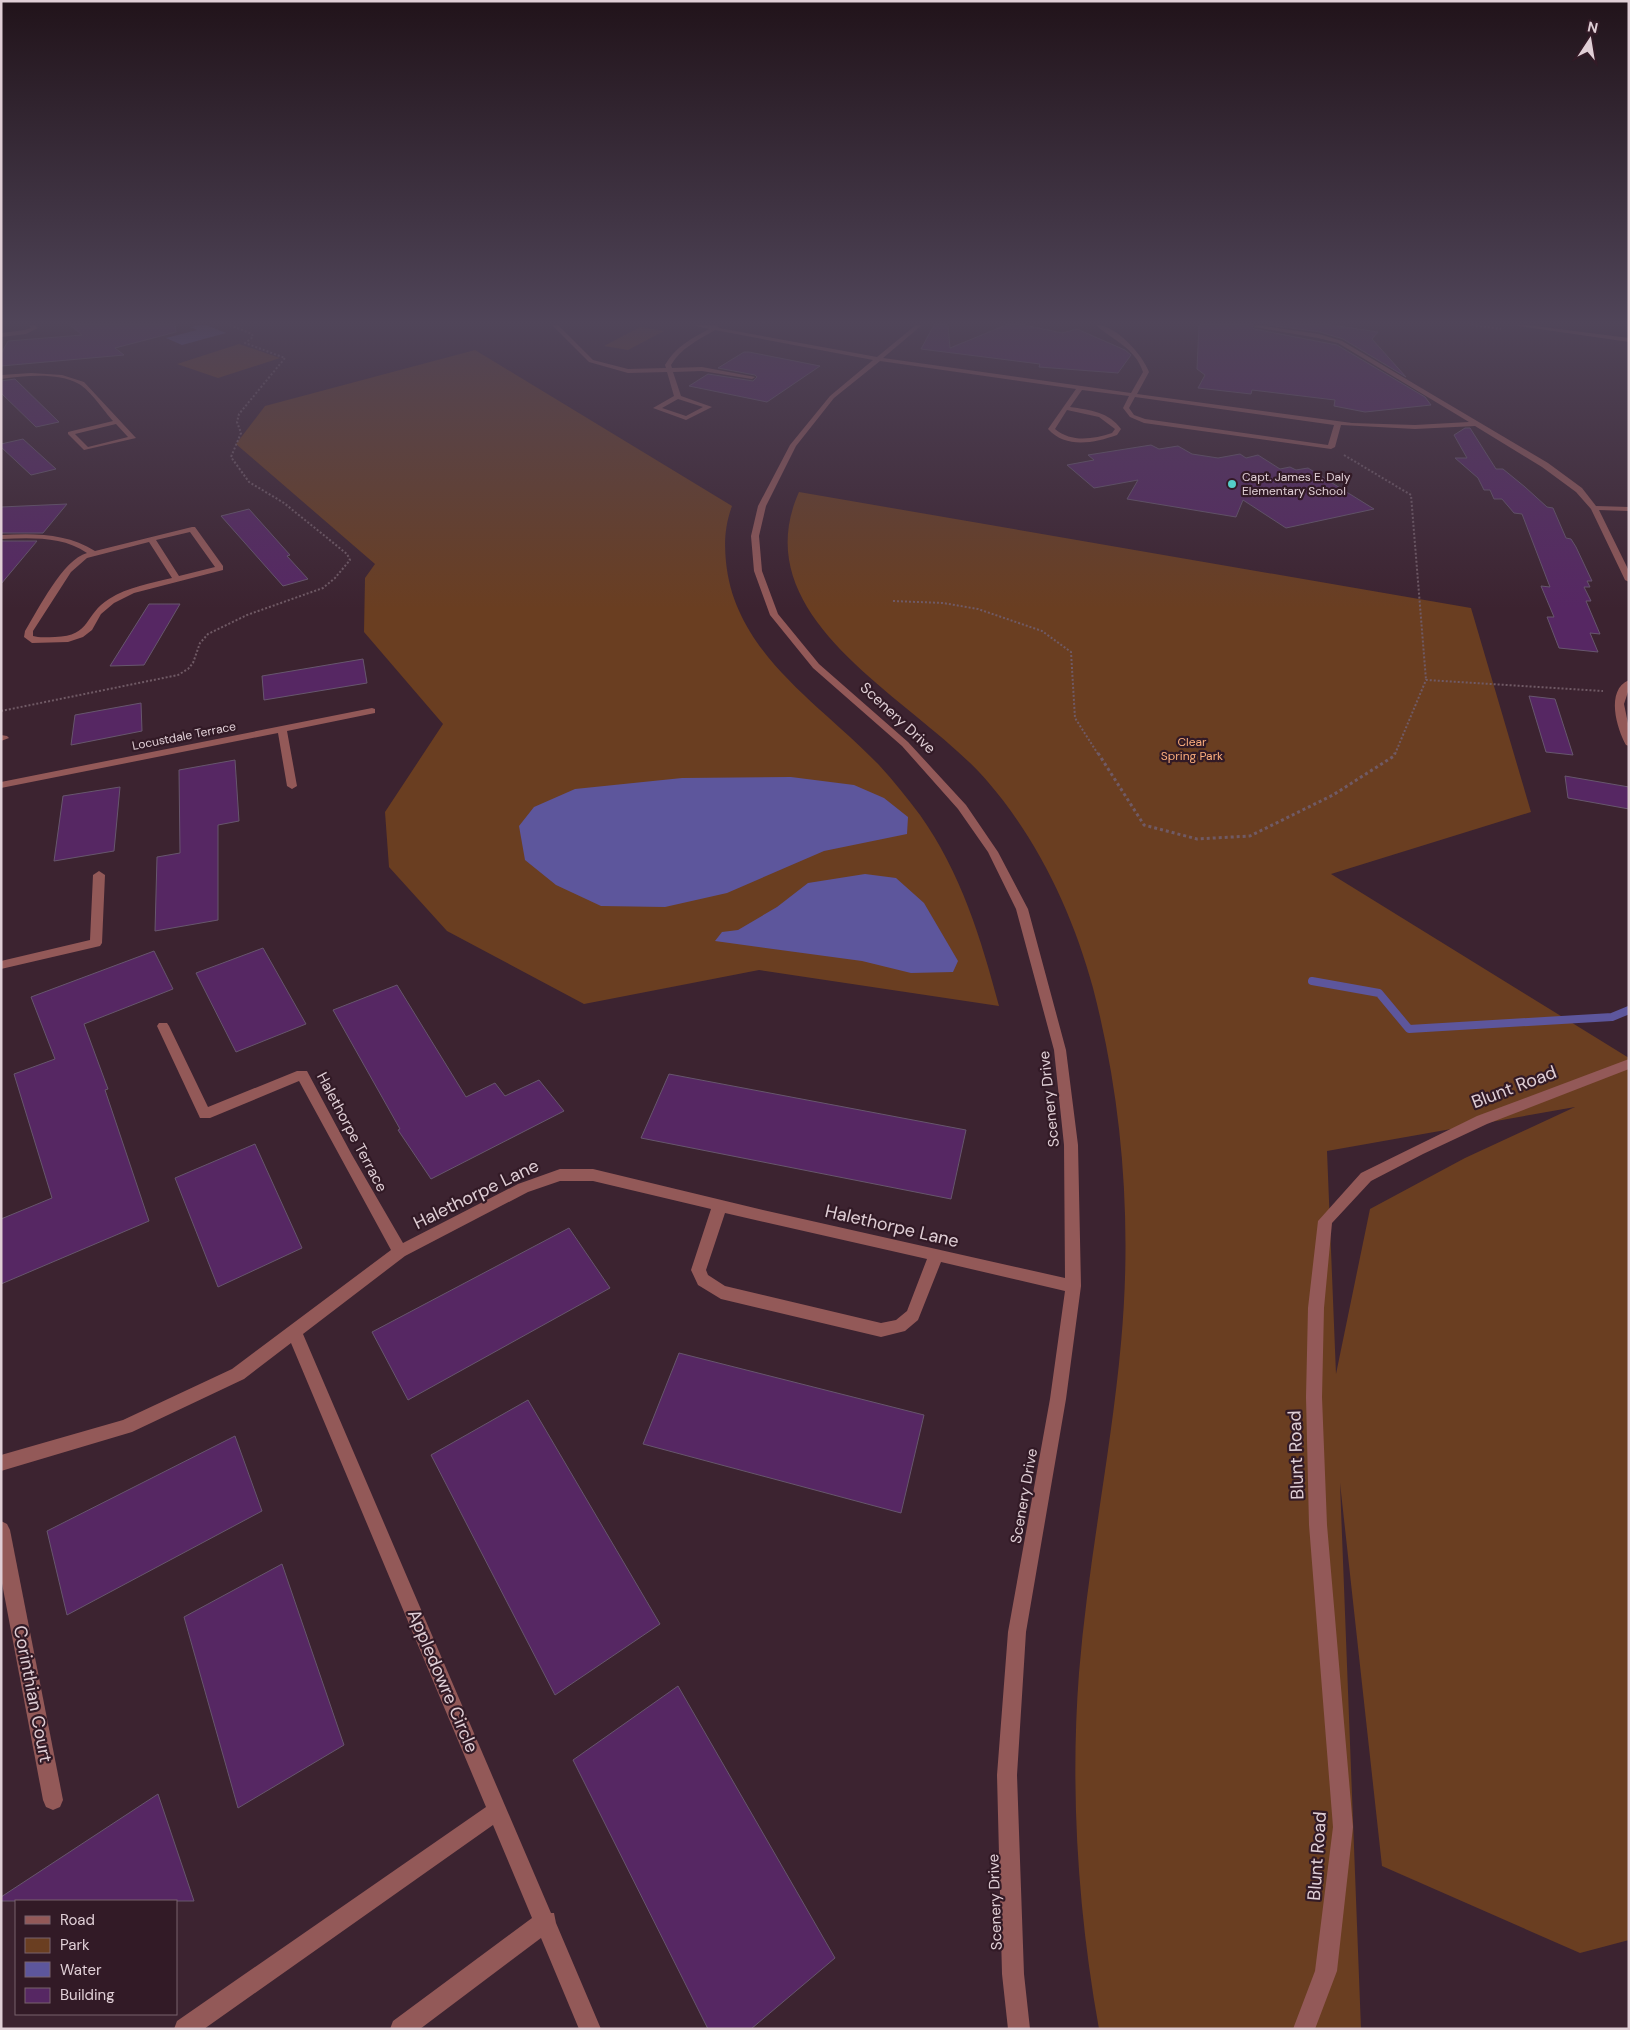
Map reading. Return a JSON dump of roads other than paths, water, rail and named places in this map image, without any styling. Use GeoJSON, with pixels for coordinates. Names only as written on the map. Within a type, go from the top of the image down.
{"type":"FeatureCollection","features":[{"type":"Feature","properties":{"kind":"street"},"geometry":{"type":"LineString","coordinates":[[115,420],[133,438],[86,449],[70,433],[117,422]]}},
{"type":"Feature","properties":{"kind":"street","name":"Scenery Drive"},"geometry":{"type":"LineString","coordinates":[[813,420],[793,444],[762,506],[755,536],[758,571],[774,615],[816,666],[905,744],[962,807],[993,852],[1022,909],[1060,1050],[1071,1145],[1073,1286],[1058,1399],[1017,1632],[1007,1775],[1013,1974],[1019,2029]]}},
{"type":"Feature","properties":{"kind":"street"},"geometry":{"type":"LineString","coordinates":[[1058,420],[1051,429],[1057,436],[1070,440],[1087,440],[1115,434],[1118,429],[1113,422],[1108,420]]}},
{"type":"Feature","properties":{"kind":"street"},"geometry":{"type":"LineString","coordinates":[[1141,420],[1331,447],[1338,423]]}},
{"type":"Feature","properties":{"kind":"street"},"geometry":{"type":"LineString","coordinates":[[1313,420],[1415,427],[1473,424]]}},
{"type":"Feature","properties":{"kind":"street"},"geometry":{"type":"LineString","coordinates":[[1466,420],[1545,465],[1579,490],[1594,508],[1629,580]]}},
{"type":"Feature","properties":{"kind":"street"},"geometry":{"type":"LineString","coordinates":[[1594,508],[1629,510]]}},
{"type":"Feature","properties":{"kind":"street"},"geometry":{"type":"LineString","coordinates":[[192,528],[220,568],[131,591],[111,601],[98,613],[89,628],[80,635],[68,639],[32,640],[28,637],[29,631],[68,570],[75,563],[93,552],[151,538],[192,528]]}},
{"type":"Feature","properties":{"kind":"street"},"geometry":{"type":"LineString","coordinates":[[1,537],[47,537],[84,546],[93,552]]}},
{"type":"Feature","properties":{"kind":"street"},"geometry":{"type":"LineString","coordinates":[[151,538],[177,580]]}},
{"type":"Feature","properties":{"kind":"street"},"geometry":{"type":"LineString","coordinates":[[1629,683],[1621,692],[1619,705],[1621,721],[1629,743]]}},
{"type":"Feature","properties":{"kind":"street","name":"Locustdale Terrace"},"geometry":{"type":"LineString","coordinates":[[1,785],[372,711]]}},
{"type":"Feature","properties":{"kind":"street"},"geometry":{"type":"LineString","coordinates":[[282,729],[292,786]]}},
{"type":"Feature","properties":{"kind":"street"},"geometry":{"type":"LineString","coordinates":[[1,965],[96,943],[99,875]]}},
{"type":"Feature","properties":{"kind":"street","name":"Halethorpe Terrace"},"geometry":{"type":"LineString","coordinates":[[163,1026],[205,1114],[302,1074],[346,1159],[400,1252]]}},
{"type":"Feature","properties":{"kind":"street","name":"Blunt Road"},"geometry":{"type":"LineString","coordinates":[[1304,2029],[1326,1971],[1343,1828],[1318,1525],[1314,1397],[1316,1308],[1325,1220],[1366,1177],[1418,1150],[1482,1120],[1629,1064]]}},
{"type":"Feature","properties":{"kind":"street","name":"Halethorpe Lane"},"geometry":{"type":"LineString","coordinates":[[1,1463],[126,1427],[238,1374],[400,1252],[523,1188],[560,1175],[593,1175],[720,1206],[1073,1286]]}},
{"type":"Feature","properties":{"kind":"street"},"geometry":{"type":"LineString","coordinates":[[720,1206],[698,1270],[703,1280],[721,1292],[881,1330],[900,1326],[913,1314],[936,1255]]}},
{"type":"Feature","properties":{"kind":"street","name":"Appledowre Circle"},"geometry":{"type":"LineString","coordinates":[[295,1332],[546,1921],[590,2029]]}},
{"type":"Feature","properties":{"kind":"street","name":"Corinthian Court"},"geometry":{"type":"LineString","coordinates":[[1,1530],[54,1800]]}},
{"type":"Feature","properties":{"kind":"street"},"geometry":{"type":"LineString","coordinates":[[185,2029],[498,1810]]}},
{"type":"Feature","properties":{"kind":"street"},"geometry":{"type":"LineString","coordinates":[[401,2029],[546,1921]]}},
{"type":"Feature","properties":{"kind":"water"},"geometry":{"type":"Polygon","coordinates":[[[791,777],[854,785],[884,798],[908,817],[907,834],[824,851],[727,893],[665,907],[601,906],[556,885],[525,860],[519,826],[534,807],[575,789],[682,778],[791,777]]]}},
{"type":"Feature","properties":{"kind":"water"},"geometry":{"type":"Polygon","coordinates":[[[865,874],[896,878],[924,903],[958,961],[953,972],[911,973],[862,961],[715,941],[722,932],[738,930],[777,907],[808,883],[865,874]]]}},
{"type":"Feature","properties":{"kind":"waterway"},"geometry":{"type":"LineString","coordinates":[[1312,981],[1379,993],[1409,1029],[1612,1017],[1629,1010]]}},
{"type":"Feature","properties":{"kind":"place","name":"Capt. James E. Daly Elementary School"},"geometry":{"type":"Point","coordinates":[1232,484]}},
{"type":"Feature","properties":{"kind":"park label","name":"Clear Spring Park"},"geometry":{"type":"Point","coordinates":[1192,749]}}]}
